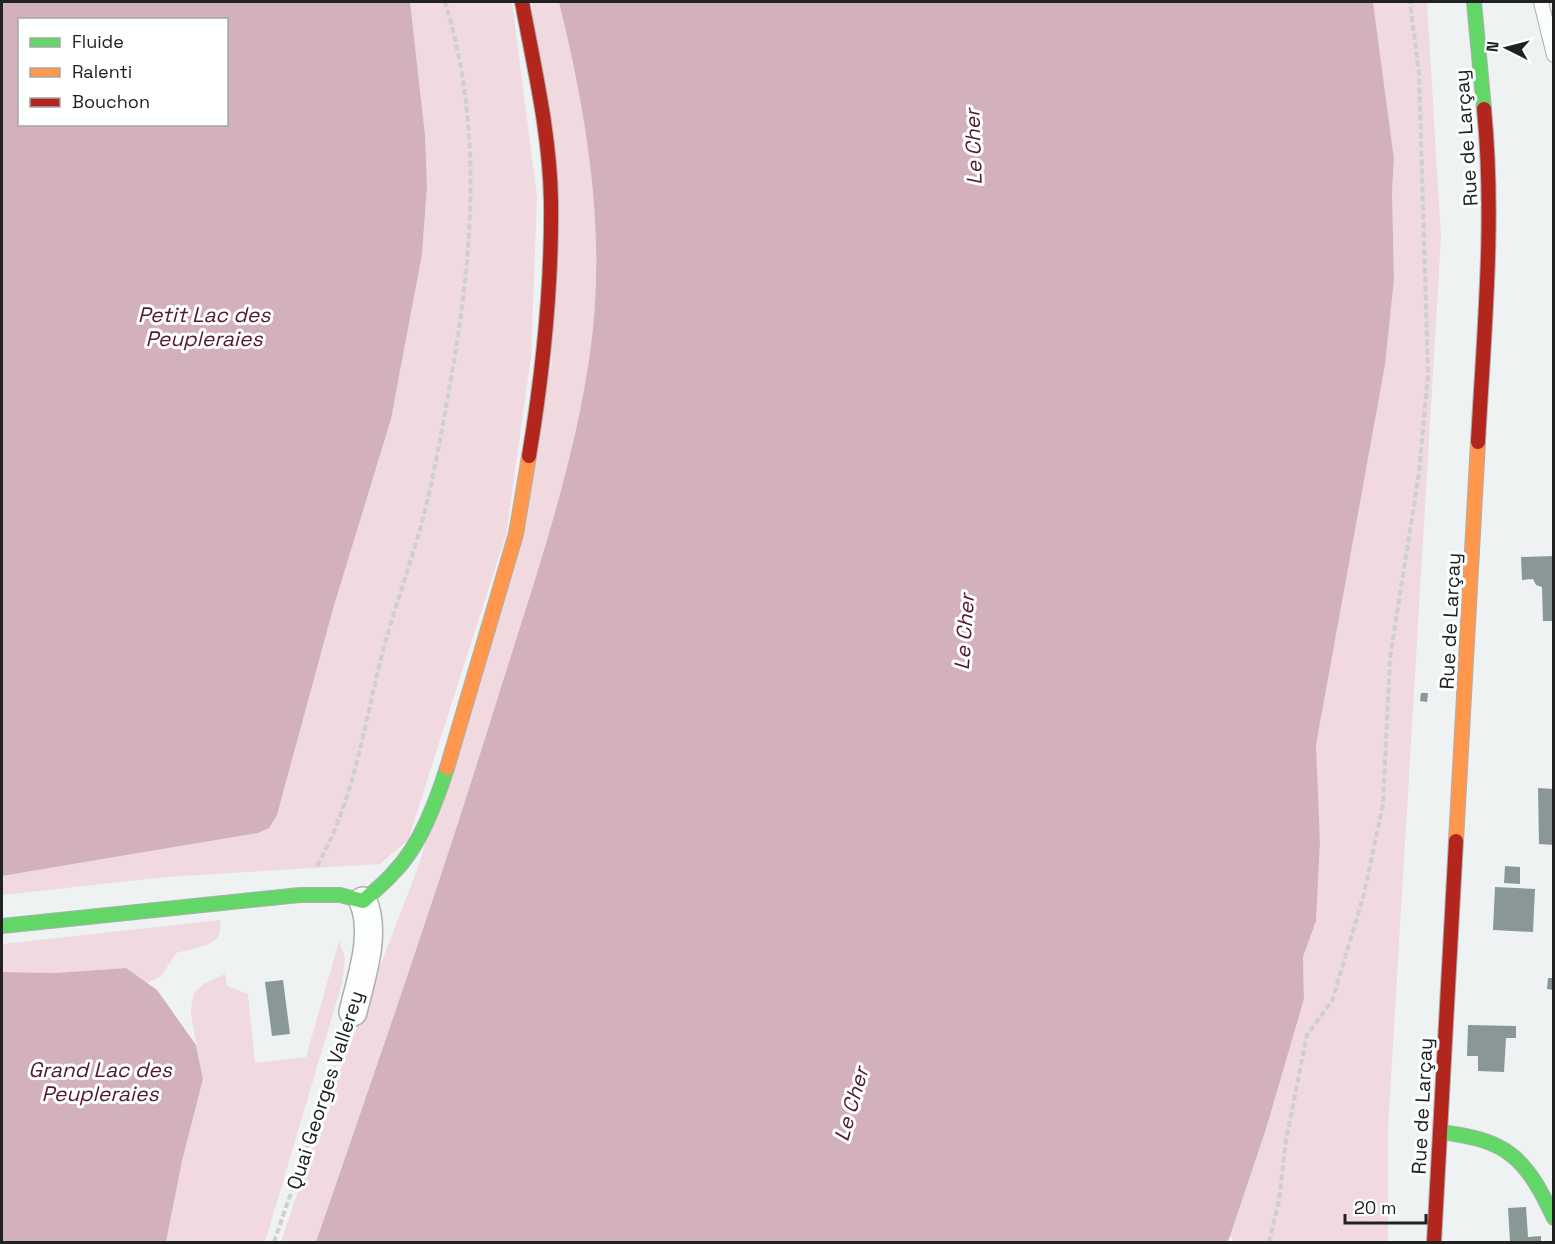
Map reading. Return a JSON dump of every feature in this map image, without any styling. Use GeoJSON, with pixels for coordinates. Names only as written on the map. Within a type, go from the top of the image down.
{"type":"FeatureCollection","features":[{"type":"Feature","properties":{"kind":"street"},"geometry":{"type":"LineString","coordinates":[[2,926],[300,895],[332,894],[352,896],[363,901],[396,871],[414,844],[440,790],[518,523],[540,383],[548,282],[551,200],[544,121],[522,2]]}},
{"type":"Feature","properties":{"kind":"street","name":"Rue de Larçay"},"geometry":{"type":"LineString","coordinates":[[1434,1242],[1491,227],[1490,167],[1474,2]]}},
{"type":"Feature","properties":{"kind":"street","name":"Quai Georges Vallerey"},"geometry":{"type":"LineString","coordinates":[[353,1012],[368,936],[368,912],[363,901]]}},
{"type":"Feature","properties":{"kind":"street"},"geometry":{"type":"LineString","coordinates":[[1440,1132],[1477,1137],[1512,1152],[1526,1166],[1554,1218]]}},
{"type":"Feature","properties":{"kind":"lane"},"geometry":{"type":"LineString","coordinates":[[1541,2],[1550,23],[1554,55]]}},
{"type":"Feature","properties":{"kind":"path"},"geometry":{"type":"LineString","coordinates":[[300,895],[330,843],[348,801],[379,666],[419,532],[444,423],[463,312],[470,211],[467,104],[457,39],[446,2]]}},
{"type":"Feature","properties":{"kind":"path"},"geometry":{"type":"LineString","coordinates":[[1269,1242],[1279,1201],[1286,1140],[1307,1035],[1332,1001],[1364,894],[1383,804],[1390,658],[1418,484],[1428,374],[1419,74],[1410,2]]}},
{"type":"Feature","properties":{"kind":"path","name":"Quai Georges Vallerey"},"geometry":{"type":"LineString","coordinates":[[274,1242],[353,1012]]}},
{"type":"Feature","properties":{"kind":"shaded area"},"geometry":{"type":"Polygon","coordinates":[[[410,2],[512,2],[537,197],[531,357],[506,534],[408,840],[380,864],[165,877],[2,895],[2,876],[258,833],[277,815],[333,609],[391,419],[422,254],[427,187],[425,135],[410,2]]]}},
{"type":"Feature","properties":{"kind":"shaded area"},"geometry":{"type":"Polygon","coordinates":[[[532,2],[559,2],[586,132],[595,220],[596,264],[595,309],[583,395],[564,479],[528,603],[435,894],[316,1242],[281,1242],[331,1094],[420,862],[552,363],[532,2]]]}},
{"type":"Feature","properties":{"kind":"shaded area"},"geometry":{"type":"Polygon","coordinates":[[[1373,2],[1427,2],[1441,238],[1388,1128],[1388,1242],[1234,1242],[1230,1236],[1266,1129],[1304,999],[1303,957],[1316,921],[1320,842],[1316,745],[1385,365],[1394,279],[1392,192],[1394,159],[1373,2]]]}},
{"type":"Feature","properties":{"kind":"shaded area"},"geometry":{"type":"Polygon","coordinates":[[[220,920],[218,936],[213,941],[207,945],[176,953],[161,976],[147,983],[126,968],[55,973],[2,972],[2,944],[220,920]]]}},
{"type":"Feature","properties":{"kind":"shaded area"},"geometry":{"type":"Polygon","coordinates":[[[339,941],[345,958],[342,983],[265,1242],[166,1242],[182,1161],[203,1079],[191,1015],[195,992],[205,983],[225,974],[227,986],[248,994],[255,1063],[306,1057],[339,941]]]}},
{"type":"Feature","properties":{"kind":"water","name":"Petit Lac des Peupleraies"},"geometry":{"type":"Polygon","coordinates":[[[2,2],[410,2],[425,135],[427,187],[422,254],[391,419],[333,609],[277,815],[269,828],[258,833],[2,876],[2,2]]]}},
{"type":"Feature","properties":{"kind":"water","name":"Le Cher"},"geometry":{"type":"Polygon","coordinates":[[[559,2],[1373,2],[1394,159],[1392,192],[1394,279],[1385,365],[1316,745],[1320,842],[1316,921],[1303,957],[1304,999],[1266,1129],[1228,1242],[316,1242],[435,894],[528,603],[564,479],[583,395],[595,309],[595,220],[586,132],[559,2]]]}},
{"type":"Feature","properties":{"kind":"water","name":"Grand Lac des Peupleraies"},"geometry":{"type":"Polygon","coordinates":[[[126,968],[157,990],[196,1045],[203,1079],[182,1161],[166,1242],[2,1242],[2,972],[55,973],[126,968]]]}},
{"type":"Feature","properties":{"kind":"building"},"geometry":{"type":"Polygon","coordinates":[[[1554,556],[1554,621],[1543,621],[1542,587],[1536,585],[1533,579],[1522,580],[1521,557],[1554,556]]]}},
{"type":"Feature","properties":{"kind":"building"},"geometry":{"type":"Polygon","coordinates":[[[1421,693],[1428,693],[1427,702],[1420,701],[1421,693]]]}},
{"type":"Feature","properties":{"kind":"building"},"geometry":{"type":"Polygon","coordinates":[[[1538,788],[1554,789],[1554,845],[1539,844],[1538,788]]]}},
{"type":"Feature","properties":{"kind":"building"},"geometry":{"type":"Polygon","coordinates":[[[1505,866],[1520,867],[1520,884],[1504,883],[1505,866]]]}},
{"type":"Feature","properties":{"kind":"building"},"geometry":{"type":"Polygon","coordinates":[[[1495,887],[1535,889],[1533,932],[1493,930],[1495,887]]]}},
{"type":"Feature","properties":{"kind":"building"},"geometry":{"type":"Polygon","coordinates":[[[1548,978],[1554,978],[1554,990],[1547,989],[1548,978]]]}},
{"type":"Feature","properties":{"kind":"building"},"geometry":{"type":"Polygon","coordinates":[[[283,980],[290,1034],[272,1036],[265,982],[283,980]]]}},
{"type":"Feature","properties":{"kind":"building"},"geometry":{"type":"Polygon","coordinates":[[[1468,1025],[1516,1026],[1516,1038],[1506,1038],[1504,1072],[1478,1071],[1478,1056],[1467,1056],[1468,1025]]]}},
{"type":"Feature","properties":{"kind":"building"},"geometry":{"type":"Polygon","coordinates":[[[1526,1207],[1528,1237],[1541,1236],[1541,1242],[1510,1242],[1508,1208],[1526,1207]]]}},
{"type":"Feature","properties":{"kind":"traffic: fast"},"geometry":{"type":"LineString","coordinates":[[1474,2],[1484,109]]}},
{"type":"Feature","properties":{"kind":"traffic: fast"},"geometry":{"type":"LineString","coordinates":[[2,926],[300,895],[340,895],[363,901],[383,884],[412,850],[432,809],[447,768]]}},
{"type":"Feature","properties":{"kind":"traffic: fast"},"geometry":{"type":"LineString","coordinates":[[1440,1132],[1482,1140],[1512,1155],[1534,1180],[1554,1218]]}},
{"type":"Feature","properties":{"kind":"traffic: slow"},"geometry":{"type":"LineString","coordinates":[[1456,841],[1478,442]]}},
{"type":"Feature","properties":{"kind":"traffic: slow"},"geometry":{"type":"LineString","coordinates":[[447,768],[516,534],[529,456]]}},
{"type":"Feature","properties":{"kind":"traffic: jam"},"geometry":{"type":"LineString","coordinates":[[522,2],[545,126],[551,201],[546,329],[529,456]]}},
{"type":"Feature","properties":{"kind":"traffic: jam"},"geometry":{"type":"LineString","coordinates":[[1478,442],[1489,234],[1484,109]]}},
{"type":"Feature","properties":{"kind":"traffic: jam"},"geometry":{"type":"LineString","coordinates":[[1434,1242],[1456,841]]}}]}
